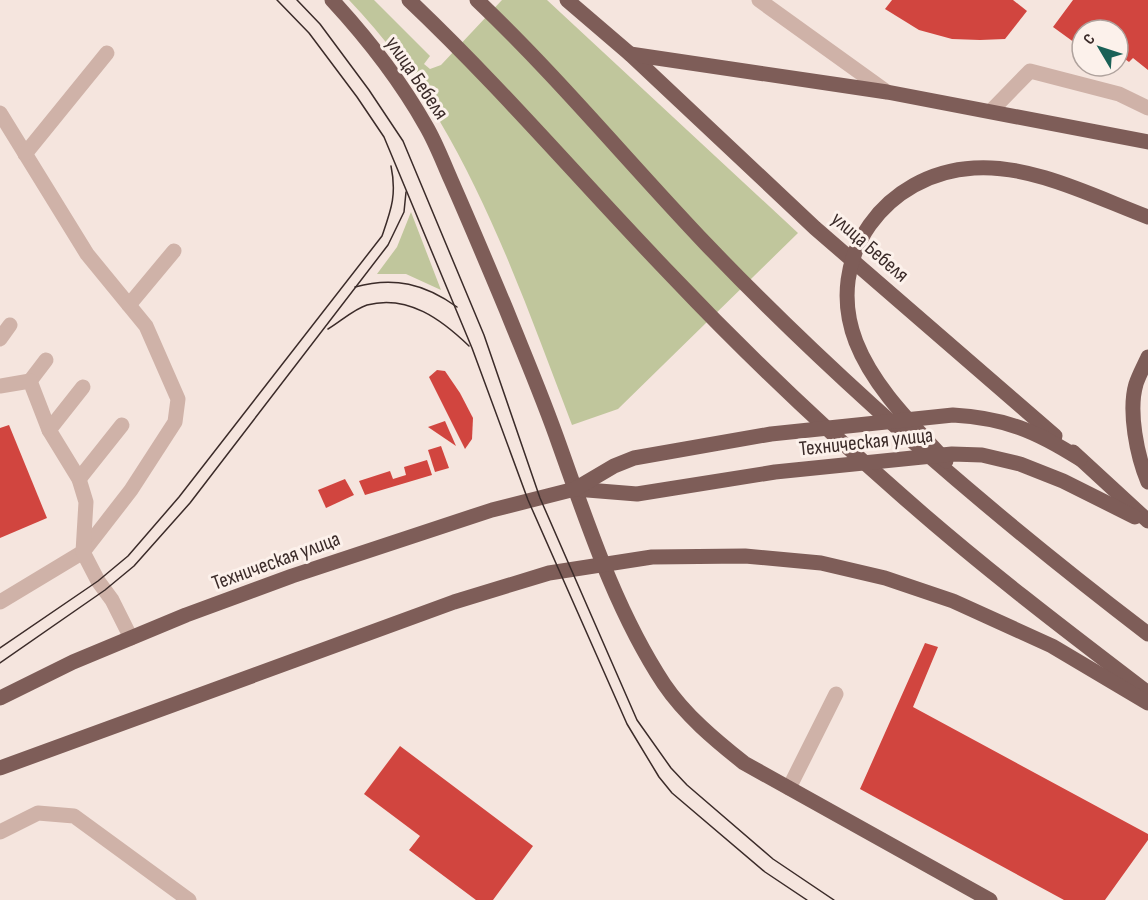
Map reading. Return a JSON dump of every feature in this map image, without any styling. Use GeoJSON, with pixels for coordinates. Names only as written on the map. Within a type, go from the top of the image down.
{"type":"FeatureCollection","features":[{"type":"Feature","properties":{"kind":"main road","name":"улица Бебеля"},"geometry":{"type":"LineString","coordinates":[[332,0],[394,74],[427,128],[481,248],[559,442],[614,588],[664,685],[714,739],[744,763],[990,900]]}},
{"type":"Feature","properties":{"kind":"main road","name":"улица Бебеля"},"geometry":{"type":"LineString","coordinates":[[409,0],[455,44],[544,137],[672,277],[788,392],[910,503],[1031,604],[1148,693]]}},
{"type":"Feature","properties":{"kind":"main road","name":"улица Бебеля"},"geometry":{"type":"LineString","coordinates":[[567,0],[630,54],[815,228],[1080,459],[1148,523]]}},
{"type":"Feature","properties":{"kind":"main road"},"geometry":{"type":"LineString","coordinates":[[482,5],[579,105],[706,244],[821,357],[932,460],[1061,567],[1148,633]]}},
{"type":"Feature","properties":{"kind":"main road"},"geometry":{"type":"LineString","coordinates":[[630,54],[887,92],[1148,142]]}},
{"type":"Feature","properties":{"kind":"main road"},"geometry":{"type":"LineString","coordinates":[[989,507],[900,410],[874,376],[855,341],[848,308],[849,272],[861,236],[879,211],[906,188],[936,174],[973,168],[1007,169],[1046,178],[1148,217]]}},
{"type":"Feature","properties":{"kind":"main road"},"geometry":{"type":"LineString","coordinates":[[1148,357],[1136,385],[1133,420],[1139,461],[1148,482]]}},
{"type":"Feature","properties":{"kind":"main road","name":"Техническая улица"},"geometry":{"type":"LineString","coordinates":[[0,698],[73,662],[292,576],[492,510],[575,489],[614,466],[634,458],[771,434],[953,415],[979,417],[1027,429],[1080,459]]}},
{"type":"Feature","properties":{"kind":"main road","name":"Техническая улица"},"geometry":{"type":"LineString","coordinates":[[575,489],[637,494],[774,472],[952,454],[982,455],[1020,464],[1063,481],[1148,523]]}},
{"type":"Feature","properties":{"kind":"main road"},"geometry":{"type":"LineString","coordinates":[[0,768],[454,602],[549,573],[652,557],[745,556],[821,563],[885,578],[953,601],[1052,646],[1148,704]]}},
{"type":"Feature","properties":{"kind":"street"},"geometry":{"type":"LineString","coordinates":[[759,0],[887,92]]}},
{"type":"Feature","properties":{"kind":"street"},"geometry":{"type":"LineString","coordinates":[[26,154],[107,53]]}},
{"type":"Feature","properties":{"kind":"street"},"geometry":{"type":"LineString","coordinates":[[991,111],[1030,71],[1119,94],[1148,108]]}},
{"type":"Feature","properties":{"kind":"street"},"geometry":{"type":"LineString","coordinates":[[0,113],[87,254],[146,326],[178,399],[175,422],[131,490],[83,552],[0,602]]}},
{"type":"Feature","properties":{"kind":"street"},"geometry":{"type":"LineString","coordinates":[[129,305],[174,251]]}},
{"type":"Feature","properties":{"kind":"street"},"geometry":{"type":"LineString","coordinates":[[0,339],[10,325]]}},
{"type":"Feature","properties":{"kind":"street"},"geometry":{"type":"LineString","coordinates":[[0,386],[30,381],[46,360]]}},
{"type":"Feature","properties":{"kind":"street"},"geometry":{"type":"LineString","coordinates":[[30,381],[49,430],[79,479],[86,502],[83,552],[98,581],[112,600],[131,638]]}},
{"type":"Feature","properties":{"kind":"street"},"geometry":{"type":"LineString","coordinates":[[49,430],[83,387]]}},
{"type":"Feature","properties":{"kind":"street"},"geometry":{"type":"LineString","coordinates":[[79,479],[122,425]]}},
{"type":"Feature","properties":{"kind":"street"},"geometry":{"type":"LineString","coordinates":[[789,788],[836,694]]}},
{"type":"Feature","properties":{"kind":"street"},"geometry":{"type":"LineString","coordinates":[[0,831],[38,813],[74,816],[189,900]]}},
{"type":"Feature","properties":{"kind":"green space"},"geometry":{"type":"Polygon","coordinates":[[[349,0],[374,0],[430,56],[424,64],[430,69],[441,65],[502,0],[547,0],[798,233],[618,409],[572,425],[506,256],[454,147],[424,95],[389,46],[349,0]]]}},
{"type":"Feature","properties":{"kind":"green space"},"geometry":{"type":"Polygon","coordinates":[[[411,212],[441,290],[406,274],[377,274],[397,247],[411,212]]]}},
{"type":"Feature","properties":{"kind":"building"},"geometry":{"type":"Polygon","coordinates":[[[892,0],[1013,0],[1027,11],[1005,39],[952,39],[919,30],[885,9],[892,0]]]}},
{"type":"Feature","properties":{"kind":"building"},"geometry":{"type":"Polygon","coordinates":[[[1073,0],[1148,0],[1148,70],[1133,58],[1130,61],[1130,18],[1070,18],[1070,39],[1053,27],[1073,0]]]}},
{"type":"Feature","properties":{"kind":"building"},"geometry":{"type":"Polygon","coordinates":[[[437,370],[445,371],[473,418],[472,439],[465,449],[429,377],[437,370]]]}},
{"type":"Feature","properties":{"kind":"building"},"geometry":{"type":"Polygon","coordinates":[[[445,421],[456,446],[428,427],[445,421]]]}},
{"type":"Feature","properties":{"kind":"building"},"geometry":{"type":"Polygon","coordinates":[[[9,425],[47,518],[0,538],[0,428],[9,425]]]}},
{"type":"Feature","properties":{"kind":"building"},"geometry":{"type":"Polygon","coordinates":[[[441,446],[449,468],[435,472],[428,450],[441,446]]]}},
{"type":"Feature","properties":{"kind":"building"},"geometry":{"type":"Polygon","coordinates":[[[427,460],[432,475],[365,495],[359,481],[390,471],[393,479],[406,475],[404,467],[427,460]]]}},
{"type":"Feature","properties":{"kind":"building"},"geometry":{"type":"Polygon","coordinates":[[[345,479],[354,495],[326,508],[318,490],[345,479]]]}},
{"type":"Feature","properties":{"kind":"building"},"geometry":{"type":"Polygon","coordinates":[[[925,643],[938,647],[913,707],[1148,834],[1148,840],[1105,900],[1064,900],[860,789],[925,643]]]}},
{"type":"Feature","properties":{"kind":"building"},"geometry":{"type":"Polygon","coordinates":[[[400,746],[533,846],[493,900],[476,900],[409,850],[420,836],[364,794],[400,746]]]}},
{"type":"Feature","properties":{"kind":"tram line"},"geometry":{"type":"LineString","coordinates":[[277,0],[309,33],[384,137],[472,348],[528,500],[627,724],[659,777],[672,793],[765,872],[807,900]]}},
{"type":"Feature","properties":{"kind":"tram line"},"geometry":{"type":"LineString","coordinates":[[297,0],[320,24],[403,141],[484,335],[540,498],[637,720],[671,768],[687,785],[773,859],[834,900]]}},
{"type":"Feature","properties":{"kind":"tram line"},"geometry":{"type":"LineString","coordinates":[[0,648],[98,581],[128,556],[179,497],[382,236],[392,202],[391,166]]}},
{"type":"Feature","properties":{"kind":"tram line"},"geometry":{"type":"LineString","coordinates":[[0,663],[105,590],[134,566],[190,503],[388,245],[404,212],[406,192]]}},
{"type":"Feature","properties":{"kind":"tram line"},"geometry":{"type":"LineString","coordinates":[[355,287],[383,282],[409,284],[433,293],[457,307]]}},
{"type":"Feature","properties":{"kind":"tram line"},"geometry":{"type":"LineString","coordinates":[[328,329],[367,305],[396,303],[410,306],[436,319],[469,346]]}}]}
